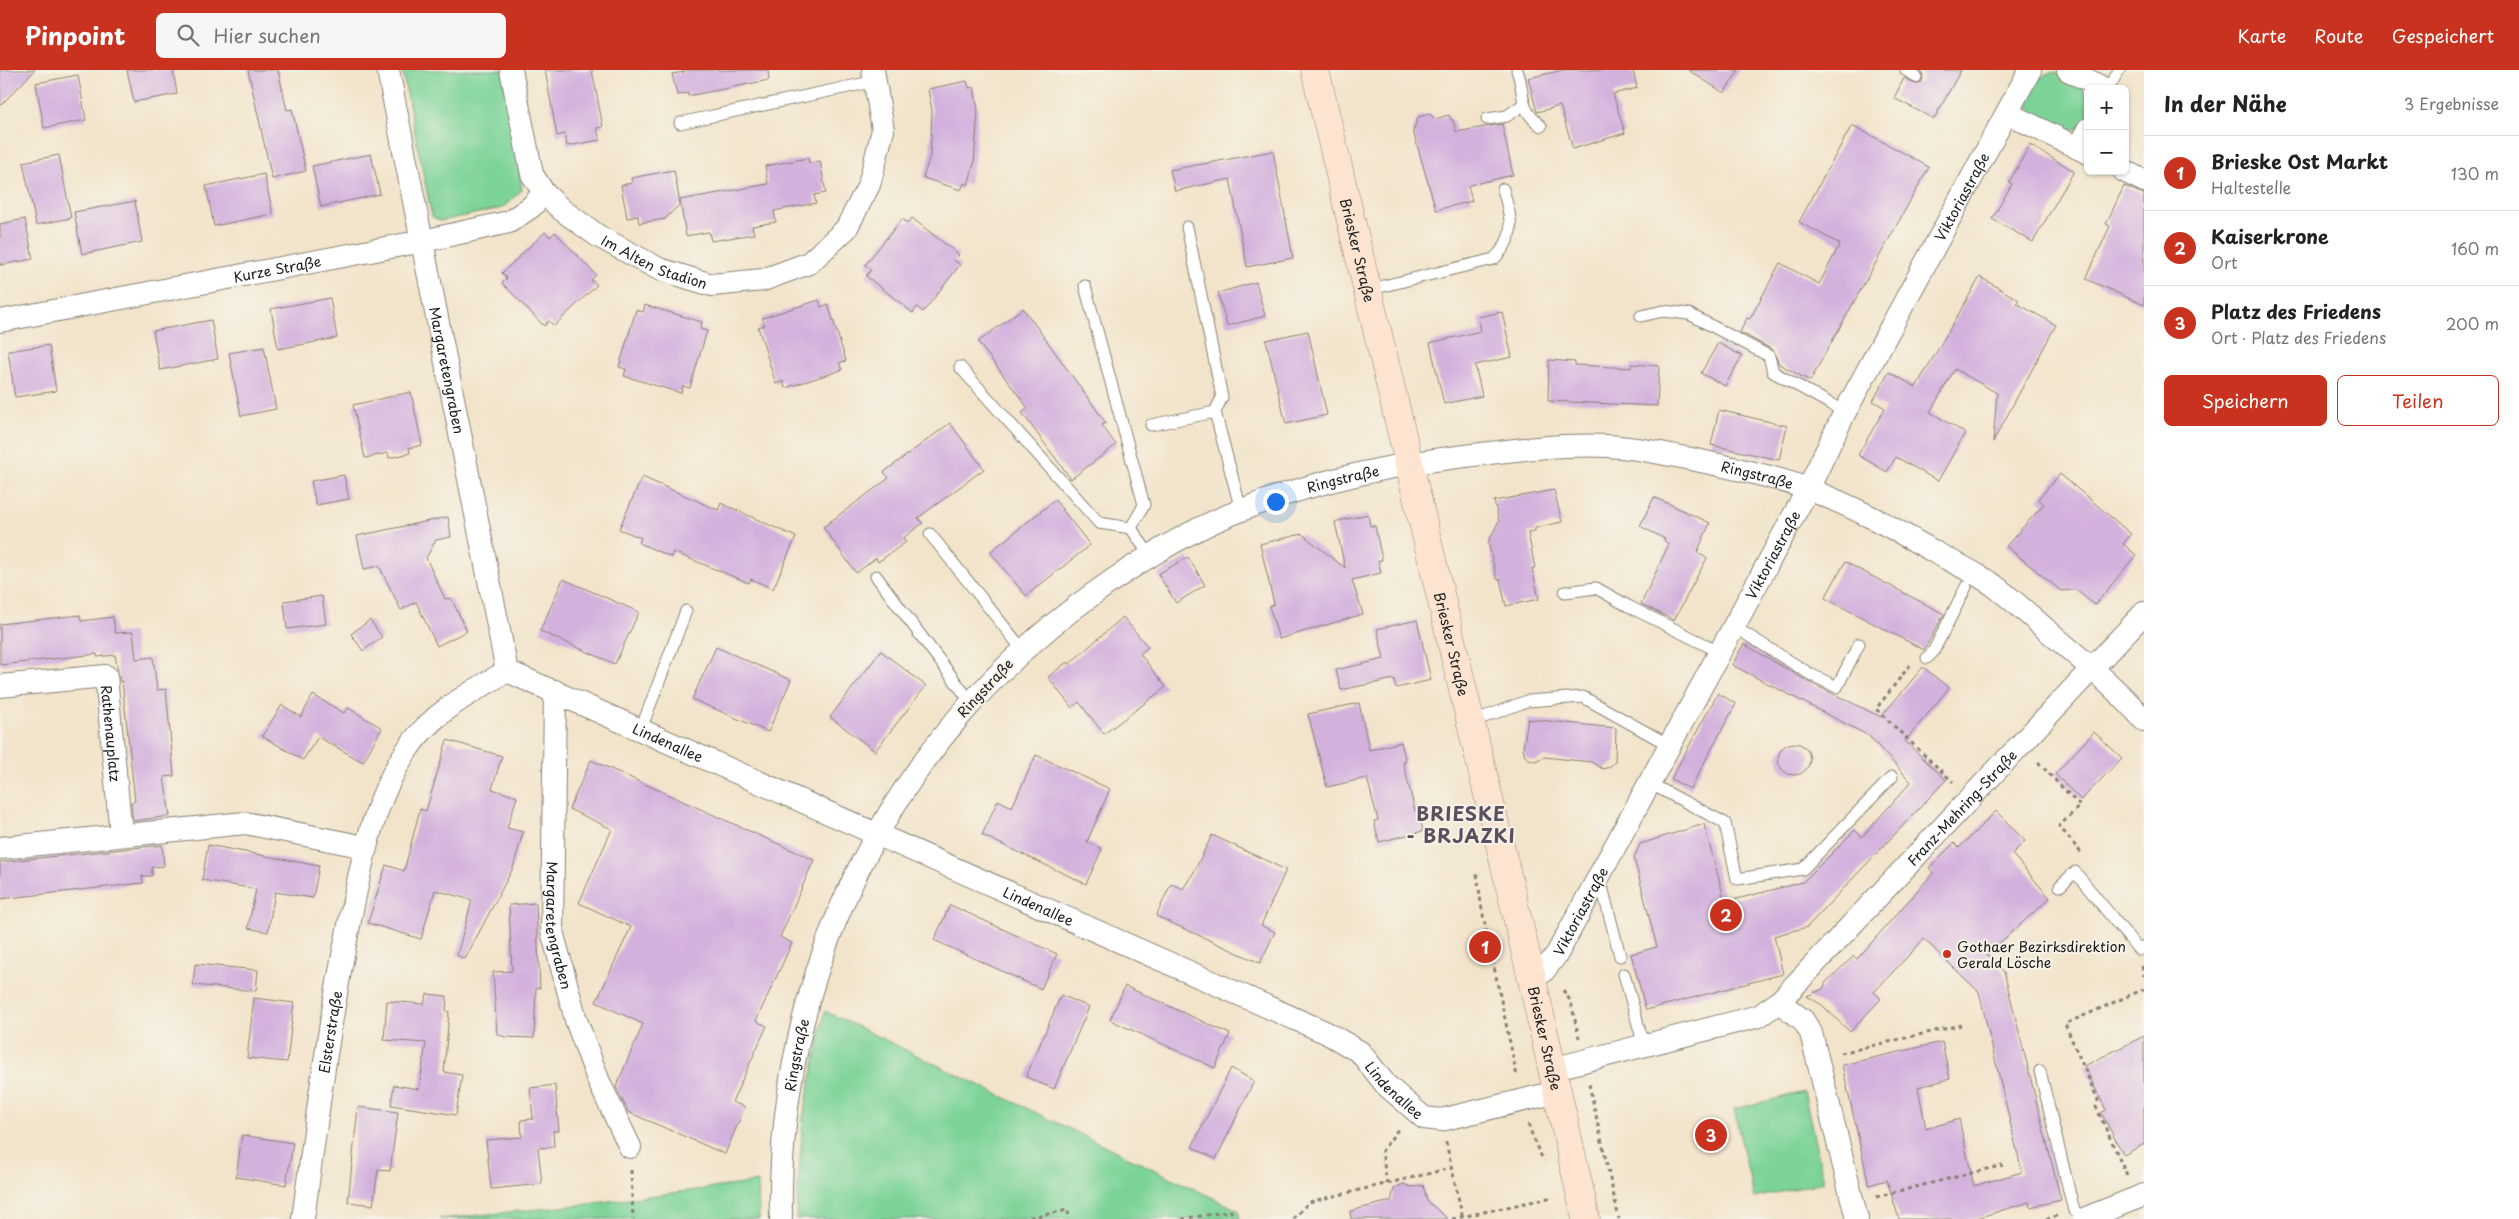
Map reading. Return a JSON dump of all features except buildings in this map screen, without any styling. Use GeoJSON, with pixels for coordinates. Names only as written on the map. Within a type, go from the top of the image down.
{"type":"FeatureCollection","features":[{"type":"Feature","properties":{"kind":"main road","name":"Briesker Straße"},"geometry":{"type":"LineString","coordinates":[[1316,70],[1408,464],[1531,975],[1586,1219]]}},
{"type":"Feature","properties":{"kind":"street","name":"Margaretengraben"},"geometry":{"type":"LineString","coordinates":[[388,70],[507,672]]}},
{"type":"Feature","properties":{"kind":"street","name":"Im Alten Stadion"},"geometry":{"type":"LineString","coordinates":[[511,70],[532,174],[544,193],[562,210],[598,236],[659,269],[712,285],[763,280],[809,264],[846,229],[869,185],[883,130],[874,76]]}},
{"type":"Feature","properties":{"kind":"street","name":"Viktoriastraße"},"geometry":{"type":"LineString","coordinates":[[1531,975],[1543,972],[1551,965],[1808,489],[1845,412],[2030,70]]}},
{"type":"Feature","properties":{"kind":"street"},"geometry":{"type":"LineString","coordinates":[[2068,70],[2099,85]]}},
{"type":"Feature","properties":{"kind":"street"},"geometry":{"type":"LineString","coordinates":[[2007,113],[2084,144]]}},
{"type":"Feature","properties":{"kind":"street"},"geometry":{"type":"LineString","coordinates":[[2129,174],[2144,181]]}},
{"type":"Feature","properties":{"kind":"street","name":"Kurze Straße"},"geometry":{"type":"LineString","coordinates":[[0,321],[423,241],[509,222],[532,207],[544,193]]}},
{"type":"Feature","properties":{"kind":"street","name":"Ringstraße"},"geometry":{"type":"LineString","coordinates":[[781,1219],[780,1179],[784,1131],[793,1065],[806,1006],[828,941],[876,832],[905,785],[970,700],[1022,649],[1081,602],[1150,556],[1241,510],[1301,489],[1408,464],[1545,446],[1607,446],[1657,452],[1776,478],[1808,489],[1892,527],[1993,585],[2091,667],[2144,720]]}},
{"type":"Feature","properties":{"kind":"street","name":"Franz-Mehring-Straße"},"geometry":{"type":"LineString","coordinates":[[1644,1046],[1759,1016],[1779,1002],[1969,797],[2144,613]]}},
{"type":"Feature","properties":{"kind":"street","name":"Lindenallee"},"geometry":{"type":"LineString","coordinates":[[507,672],[555,691],[876,832],[1326,1033],[1360,1052],[1386,1085],[1424,1118],[1441,1120],[1554,1081],[1644,1046]]}},
{"type":"Feature","properties":{"kind":"street","name":"Elsterstraße"},"geometry":{"type":"LineString","coordinates":[[303,1219],[333,1006],[365,847],[380,802],[410,746],[452,704],[507,672]]}},
{"type":"Feature","properties":{"kind":"street","name":"Rathenauplatz"},"geometry":{"type":"LineString","coordinates":[[0,686],[106,676],[121,836]]}},
{"type":"Feature","properties":{"kind":"street","name":"Margaretengraben"},"geometry":{"type":"LineString","coordinates":[[555,691],[552,931],[576,1020],[599,1082],[630,1147]]}},
{"type":"Feature","properties":{"kind":"street"},"geometry":{"type":"LineString","coordinates":[[0,848],[245,823],[365,847]]}},
{"type":"Feature","properties":{"kind":"street"},"geometry":{"type":"LineString","coordinates":[[1779,1002],[1803,1020],[1811,1033],[1855,1211]]}},
{"type":"Feature","properties":{"kind":"street"},"geometry":{"type":"LineString","coordinates":[[2079,1215],[2144,1195]]}},
{"type":"Feature","properties":{"kind":"lane"},"geometry":{"type":"LineString","coordinates":[[1517,70],[1528,116],[1541,126]]}},
{"type":"Feature","properties":{"kind":"lane"},"geometry":{"type":"LineString","coordinates":[[1906,70],[1916,77]]}},
{"type":"Feature","properties":{"kind":"lane"},"geometry":{"type":"LineString","coordinates":[[2110,85],[2119,70]]}},
{"type":"Feature","properties":{"kind":"lane"},"geometry":{"type":"LineString","coordinates":[[680,123],[874,76]]}},
{"type":"Feature","properties":{"kind":"lane"},"geometry":{"type":"LineString","coordinates":[[1487,119],[1507,116],[1524,104]]}},
{"type":"Feature","properties":{"kind":"lane"},"geometry":{"type":"LineString","coordinates":[[1367,290],[1494,259],[1507,246],[1511,223],[1503,189]]}},
{"type":"Feature","properties":{"kind":"lane"},"geometry":{"type":"LineString","coordinates":[[1187,227],[1222,397],[1215,412],[1241,510]]}},
{"type":"Feature","properties":{"kind":"lane"},"geometry":{"type":"LineString","coordinates":[[1085,286],[1144,505],[1131,528]]}},
{"type":"Feature","properties":{"kind":"lane"},"geometry":{"type":"LineString","coordinates":[[1641,316],[1664,311],[1689,314],[1769,356],[1773,372],[1845,412]]}},
{"type":"Feature","properties":{"kind":"lane"},"geometry":{"type":"LineString","coordinates":[[960,367],[1099,523],[1131,528],[1150,556]]}},
{"type":"Feature","properties":{"kind":"lane"},"geometry":{"type":"LineString","coordinates":[[1151,425],[1215,412]]}},
{"type":"Feature","properties":{"kind":"lane"},"geometry":{"type":"LineString","coordinates":[[930,534],[1022,649]]}},
{"type":"Feature","properties":{"kind":"lane"},"geometry":{"type":"LineString","coordinates":[[876,576],[970,700]]}},
{"type":"Feature","properties":{"kind":"lane"},"geometry":{"type":"LineString","coordinates":[[1927,658],[1933,652],[1966,587]]}},
{"type":"Feature","properties":{"kind":"lane"},"geometry":{"type":"LineString","coordinates":[[1564,592],[1596,588],[1706,645],[1719,654]]}},
{"type":"Feature","properties":{"kind":"lane"},"geometry":{"type":"LineString","coordinates":[[641,729],[686,611]]}},
{"type":"Feature","properties":{"kind":"lane"},"geometry":{"type":"LineString","coordinates":[[1733,626],[1810,674],[1837,687],[1860,644]]}},
{"type":"Feature","properties":{"kind":"lane"},"geometry":{"type":"LineString","coordinates":[[1470,722],[1527,701],[1583,697],[1669,744]]}},
{"type":"Feature","properties":{"kind":"lane"},"geometry":{"type":"LineString","coordinates":[[1648,783],[1725,823],[1737,879],[1803,868],[1892,777]]}},
{"type":"Feature","properties":{"kind":"lane"},"geometry":{"type":"LineString","coordinates":[[2060,886],[2076,872],[2139,950],[2144,946]]}},
{"type":"Feature","properties":{"kind":"lane"},"geometry":{"type":"LineString","coordinates":[[1599,875],[1620,956]]}},
{"type":"Feature","properties":{"kind":"lane"},"geometry":{"type":"LineString","coordinates":[[1624,974],[1644,1046]]}},
{"type":"Feature","properties":{"kind":"lane"},"geometry":{"type":"LineString","coordinates":[[2040,1071],[2079,1215]]}},
{"type":"Feature","properties":{"kind":"path"},"geometry":{"type":"LineString","coordinates":[[1927,658],[1911,664],[1876,709],[1969,797]]}},
{"type":"Feature","properties":{"kind":"path"},"geometry":{"type":"LineString","coordinates":[[2032,756],[2080,806],[2059,826],[2086,859],[2076,872]]}},
{"type":"Feature","properties":{"kind":"path"},"geometry":{"type":"LineString","coordinates":[[2129,1178],[2096,1107],[2098,1100],[2065,1024],[2144,989]]}},
{"type":"Feature","properties":{"kind":"path"},"geometry":{"type":"LineString","coordinates":[[1854,1050],[1962,1025]]}},
{"type":"Feature","properties":{"kind":"path"},"geometry":{"type":"LineString","coordinates":[[1387,1184],[1382,1151],[1413,1109]]}},
{"type":"Feature","properties":{"kind":"path"},"geometry":{"type":"LineString","coordinates":[[1441,1120],[1463,1218]]}},
{"type":"Feature","properties":{"kind":"path"},"geometry":{"type":"LineString","coordinates":[[630,1147],[633,1219]]}},
{"type":"Feature","properties":{"kind":"path"},"geometry":{"type":"LineString","coordinates":[[1855,1211],[2003,1165]]}},
{"type":"Feature","properties":{"kind":"path"},"geometry":{"type":"LineString","coordinates":[[1293,1219],[1309,1202],[1452,1168]]}},
{"type":"Feature","properties":{"kind":"path"},"geometry":{"type":"LineString","coordinates":[[1452,1219],[1553,1197]]}},
{"type":"Feature","properties":{"kind":"path"},"geometry":{"type":"LineString","coordinates":[[1022,1219],[1068,1210],[1069,1219]]}},
{"type":"Feature","properties":{"kind":"path"},"geometry":{"type":"LineString","coordinates":[[1182,1219],[1231,1211],[1233,1219]]}},
{"type":"Feature","properties":{"kind":"green space"},"geometry":{"type":"Polygon","coordinates":[[[402,70],[503,70],[522,190],[502,208],[441,221],[432,217],[402,70]]]}},
{"type":"Feature","properties":{"kind":"green space"},"geometry":{"type":"Polygon","coordinates":[[[2055,72],[2082,87],[2084,90],[2084,121],[2077,129],[2063,131],[2035,117],[2027,103],[2035,82],[2043,76],[2055,72]]]}},
{"type":"Feature","properties":{"kind":"green space"},"geometry":{"type":"Polygon","coordinates":[[[825,1011],[1238,1210],[1240,1219],[796,1219],[803,1117],[825,1011]]]}},
{"type":"Feature","properties":{"kind":"green space"},"geometry":{"type":"Polygon","coordinates":[[[1804,1092],[1824,1182],[1754,1198],[1734,1109],[1804,1092]]]}},
{"type":"Feature","properties":{"kind":"green space"},"geometry":{"type":"Polygon","coordinates":[[[758,1182],[759,1219],[439,1219],[580,1205],[758,1182]]]}},
{"type":"Feature","properties":{"kind":"place","name":"Kaiserkrone"},"geometry":{"type":"Point","coordinates":[1726,915]}},
{"type":"Feature","properties":{"kind":"place","name":"Brieske Ost Markt"},"geometry":{"type":"Point","coordinates":[1485,947]}},
{"type":"Feature","properties":{"kind":"place","name":"Gothaer Bezirksdirektion Gerald Lösche"},"geometry":{"type":"Point","coordinates":[1947,954]}},
{"type":"Feature","properties":{"kind":"place","name":"Platz des Friedens"},"geometry":{"type":"Point","coordinates":[1711,1135]}},
{"type":"Feature","properties":{"kind":"district","name":"BRIESKE - BRJAZKI"},"geometry":{"type":"Point","coordinates":[1461,824]}}]}
